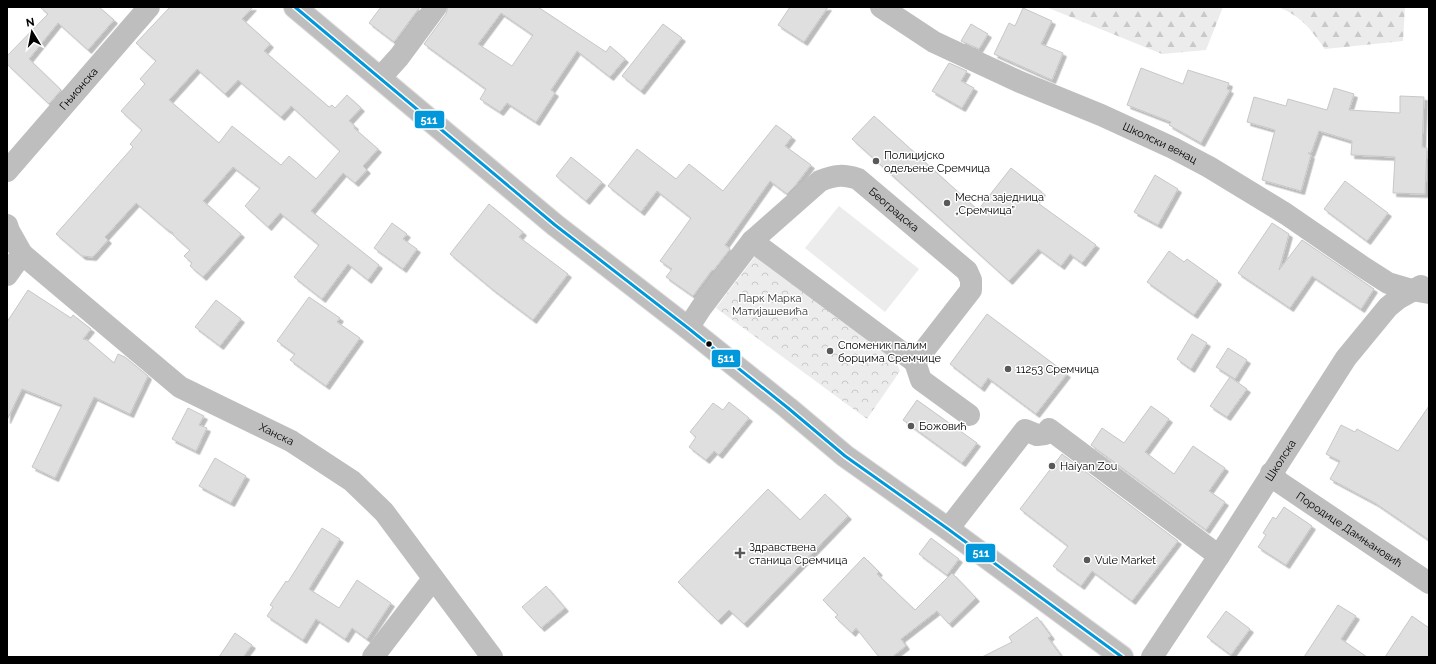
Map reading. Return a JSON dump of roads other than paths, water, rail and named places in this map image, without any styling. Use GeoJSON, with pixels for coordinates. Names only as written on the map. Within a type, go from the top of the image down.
{"type":"FeatureCollection","features":[{"type":"Feature","properties":{"kind":"street","name":"Гњионска"},"geometry":{"type":"LineString","coordinates":[[7,171],[150,7]]}},
{"type":"Feature","properties":{"kind":"street"},"geometry":{"type":"LineString","coordinates":[[294,7],[555,225],[688,328],[845,456],[1122,657]]}},
{"type":"Feature","properties":{"kind":"street"},"geometry":{"type":"LineString","coordinates":[[380,78],[399,56],[436,7]]}},
{"type":"Feature","properties":{"kind":"street","name":"Школски венац"},"geometry":{"type":"LineString","coordinates":[[881,7],[934,42],[1020,82],[1101,115],[1173,148],[1209,167],[1286,214],[1382,279],[1388,282],[1423,289]]}},
{"type":"Feature","properties":{"kind":"street","name":"Београдска"},"geometry":{"type":"LineString","coordinates":[[688,328],[701,308],[752,241],[820,181],[833,175],[848,176],[858,179],[967,271],[971,280],[971,290],[915,362]]}},
{"type":"Feature","properties":{"kind":"street"},"geometry":{"type":"LineString","coordinates":[[7,225],[22,254],[7,276]]}},
{"type":"Feature","properties":{"kind":"street"},"geometry":{"type":"LineString","coordinates":[[752,241],[915,362],[921,380],[969,415]]}},
{"type":"Feature","properties":{"kind":"street","name":"Ханска"},"geometry":{"type":"LineString","coordinates":[[22,254],[180,387],[291,442],[352,481],[384,512],[492,657]]}},
{"type":"Feature","properties":{"kind":"street","name":"Школска"},"geometry":{"type":"LineString","coordinates":[[1152,657],[1219,556],[1346,358],[1388,308],[1399,298],[1423,289]]}},
{"type":"Feature","properties":{"kind":"street"},"geometry":{"type":"LineString","coordinates":[[948,530],[1025,430],[1038,435],[1044,434],[1049,429],[1219,556]]}},
{"type":"Feature","properties":{"kind":"street","name":"Породице Дамњановић"},"geometry":{"type":"LineString","coordinates":[[1271,473],[1279,482],[1429,583]]}},
{"type":"Feature","properties":{"kind":"street"},"geometry":{"type":"LineString","coordinates":[[373,657],[433,579]]}},
{"type":"Feature","properties":{"kind":"place","name":"Полицијско одељење Сремчица"},"geometry":{"type":"Point","coordinates":[876,161]}},
{"type":"Feature","properties":{"kind":"place","name":"Месна заједница „Сремчица”"},"geometry":{"type":"Point","coordinates":[947,203]}},
{"type":"Feature","properties":{"kind":"place","name":"Споменик палим борцима Сремчице"},"geometry":{"type":"Point","coordinates":[830,351]}},
{"type":"Feature","properties":{"kind":"place","name":"11253 Сремчица"},"geometry":{"type":"Point","coordinates":[1008,369]}},
{"type":"Feature","properties":{"kind":"place","name":"Божовић"},"geometry":{"type":"Point","coordinates":[911,426]}},
{"type":"Feature","properties":{"kind":"place","name":"Haiyan Zou"},"geometry":{"type":"Point","coordinates":[1052,466]}},
{"type":"Feature","properties":{"kind":"place","name":"Здравствена станица Сремчица"},"geometry":{"type":"Point","coordinates":[740,553]}},
{"type":"Feature","properties":{"kind":"place","name":"Vule Market"},"geometry":{"type":"Point","coordinates":[1087,560]}},
{"type":"Feature","properties":{"kind":"park label","name":"Парк Марка Матијашевића"},"geometry":{"type":"Point","coordinates":[770,304]}}]}
